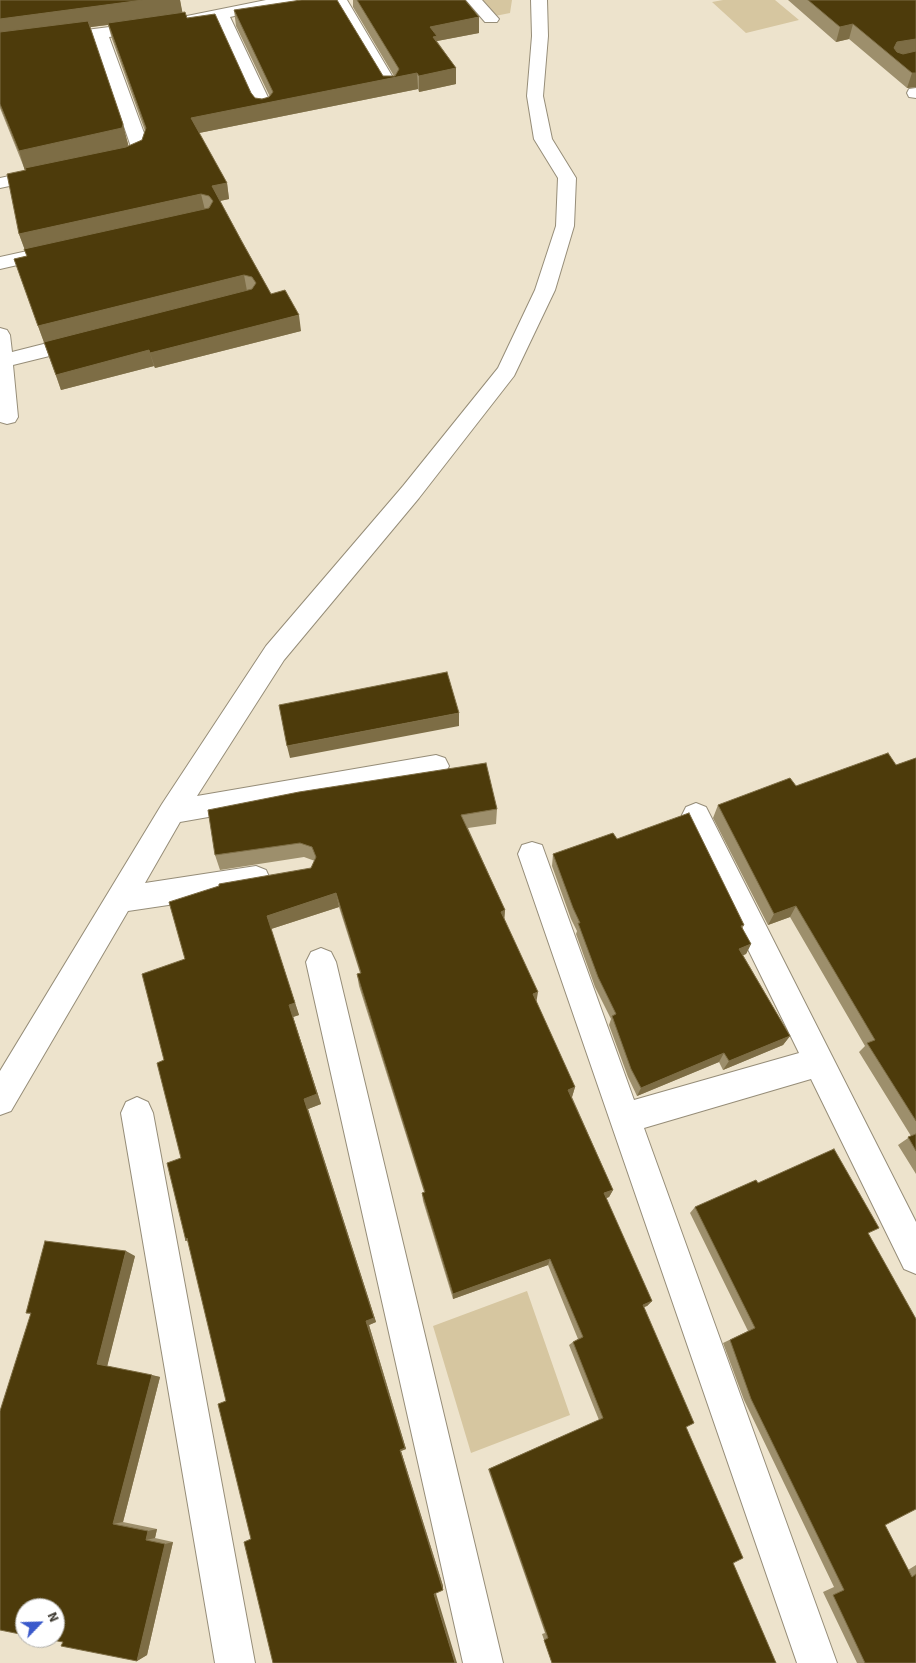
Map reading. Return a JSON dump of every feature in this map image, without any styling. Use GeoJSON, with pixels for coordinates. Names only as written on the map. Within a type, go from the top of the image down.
{"type":"FeatureCollection","features":[{"type":"Feature","properties":{"kind":"street"},"geometry":{"type":"LineString","coordinates":[[0,46],[172,24],[289,0]]}},
{"type":"Feature","properties":{"kind":"street"},"geometry":{"type":"LineString","coordinates":[[339,0],[390,86]]}},
{"type":"Feature","properties":{"kind":"street"},"geometry":{"type":"LineString","coordinates":[[474,0],[490,19]]}},
{"type":"Feature","properties":{"kind":"street"},"geometry":{"type":"LineString","coordinates":[[0,1100],[172,812],[275,653],[412,492],[507,371],[545,290],[565,226],[567,178],[543,139],[535,96],[540,36],[539,0]]}},
{"type":"Feature","properties":{"kind":"street"},"geometry":{"type":"LineString","coordinates":[[221,14],[264,108]]}},
{"type":"Feature","properties":{"kind":"street"},"geometry":{"type":"LineString","coordinates":[[93,164],[130,156],[138,151],[139,144],[100,33]]}},
{"type":"Feature","properties":{"kind":"street"},"geometry":{"type":"LineString","coordinates":[[0,183],[65,169]]}},
{"type":"Feature","properties":{"kind":"street"},"geometry":{"type":"LineString","coordinates":[[0,262],[68,248]]}},
{"type":"Feature","properties":{"kind":"street"},"geometry":{"type":"LineString","coordinates":[[0,335],[7,417]]}},
{"type":"Feature","properties":{"kind":"street"},"geometry":{"type":"LineString","coordinates":[[2,374],[106,335]]}},
{"type":"Feature","properties":{"kind":"street"},"geometry":{"type":"LineString","coordinates":[[172,812],[436,766]]}},
{"type":"Feature","properties":{"kind":"street"},"geometry":{"type":"LineString","coordinates":[[696,815],[916,1257]]}},
{"type":"Feature","properties":{"kind":"street"},"geometry":{"type":"LineString","coordinates":[[532,854],[817,1663]]}},
{"type":"Feature","properties":{"kind":"street"},"geometry":{"type":"LineString","coordinates":[[119,900],[285,874]]}},
{"type":"Feature","properties":{"kind":"street"},"geometry":{"type":"LineString","coordinates":[[321,962],[483,1663]]}},
{"type":"Feature","properties":{"kind":"street"},"geometry":{"type":"LineString","coordinates":[[625,1118],[818,1062]]}},
{"type":"Feature","properties":{"kind":"street"},"geometry":{"type":"LineString","coordinates":[[137,1113],[235,1663]]}},
{"type":"Feature","properties":{"kind":"shaded area"},"geometry":{"type":"Polygon","coordinates":[[[483,0],[512,0],[510,13],[495,16],[483,0]]]}},
{"type":"Feature","properties":{"kind":"shaded area"},"geometry":{"type":"Polygon","coordinates":[[[723,0],[775,0],[799,20],[746,33],[712,2],[723,0]]]}},
{"type":"Feature","properties":{"kind":"shaded area"},"geometry":{"type":"Polygon","coordinates":[[[527,1291],[570,1415],[471,1453],[433,1326],[527,1291]]]}},
{"type":"Feature","properties":{"kind":"building"},"geometry":{"type":"Polygon","coordinates":[[[0,0],[143,0],[0,19],[0,0]]]}},
{"type":"Feature","properties":{"kind":"building"},"geometry":{"type":"Polygon","coordinates":[[[301,0],[337,0],[383,76],[395,76],[399,69],[357,0],[465,0],[479,17],[430,27],[437,36],[433,37],[456,68],[419,76],[417,73],[191,118],[227,183],[212,186],[242,242],[271,294],[285,290],[299,315],[150,353],[149,350],[56,375],[44,342],[252,289],[256,283],[252,277],[244,275],[38,326],[14,259],[27,256],[24,249],[209,208],[213,201],[209,196],[201,194],[19,234],[7,174],[26,170],[25,168],[126,147],[142,140],[146,128],[108,23],[185,12],[187,18],[215,14],[251,93],[255,98],[262,99],[269,97],[273,92],[234,10],[301,0]]]}},
{"type":"Feature","properties":{"kind":"building"},"geometry":{"type":"Polygon","coordinates":[[[808,0],[916,0],[916,39],[897,42],[894,48],[897,52],[903,54],[916,51],[916,73],[912,73],[853,24],[840,27],[808,0]]]}},
{"type":"Feature","properties":{"kind":"building"},"geometry":{"type":"Polygon","coordinates":[[[88,21],[123,124],[122,128],[19,151],[0,104],[0,32],[88,21]]]}},
{"type":"Feature","properties":{"kind":"building"},"geometry":{"type":"Polygon","coordinates":[[[447,672],[459,713],[287,746],[279,705],[447,672]]]}},
{"type":"Feature","properties":{"kind":"building"},"geometry":{"type":"Polygon","coordinates":[[[888,753],[896,765],[916,758],[916,1121],[867,1043],[875,1040],[796,906],[774,914],[718,805],[790,778],[796,786],[888,753]]]}},
{"type":"Feature","properties":{"kind":"building"},"geometry":{"type":"Polygon","coordinates":[[[486,763],[497,809],[461,815],[505,910],[501,912],[538,992],[533,994],[575,1087],[568,1090],[613,1190],[604,1193],[652,1301],[643,1305],[694,1423],[686,1427],[743,1558],[733,1563],[776,1663],[552,1663],[544,1640],[548,1638],[489,1469],[603,1418],[573,1342],[583,1337],[550,1259],[453,1294],[422,1193],[425,1192],[357,974],[361,973],[336,893],[267,916],[295,1003],[289,1005],[317,1094],[304,1099],[374,1318],[366,1321],[405,1448],[400,1450],[443,1590],[434,1594],[455,1663],[273,1663],[244,1542],[251,1539],[218,1404],[226,1401],[167,1163],[181,1158],[157,1063],[164,1060],[142,974],[185,959],[169,902],[219,886],[219,884],[311,868],[316,857],[312,847],[300,843],[215,855],[208,810],[299,792],[486,763]]]}},
{"type":"Feature","properties":{"kind":"building"},"geometry":{"type":"Polygon","coordinates":[[[689,813],[744,925],[741,926],[751,944],[739,949],[790,1036],[729,1061],[724,1053],[641,1088],[631,1069],[612,1016],[616,1014],[598,977],[578,923],[580,923],[553,854],[613,833],[617,839],[689,813]]]}},
{"type":"Feature","properties":{"kind":"building"},"geometry":{"type":"Polygon","coordinates":[[[916,1134],[916,1151],[908,1137],[916,1134]]]}},
{"type":"Feature","properties":{"kind":"building"},"geometry":{"type":"Polygon","coordinates":[[[834,1149],[879,1228],[868,1233],[916,1319],[916,1509],[885,1525],[912,1577],[916,1574],[916,1663],[865,1663],[833,1595],[844,1590],[751,1399],[730,1340],[755,1328],[695,1207],[756,1180],[758,1183],[834,1149]]]}},
{"type":"Feature","properties":{"kind":"building"},"geometry":{"type":"Polygon","coordinates":[[[45,1241],[126,1251],[97,1364],[152,1375],[113,1524],[148,1531],[146,1540],[165,1544],[137,1661],[65,1647],[65,1598],[15,1598],[15,1633],[0,1630],[0,1411],[31,1313],[26,1313],[45,1241]]]}}]}
